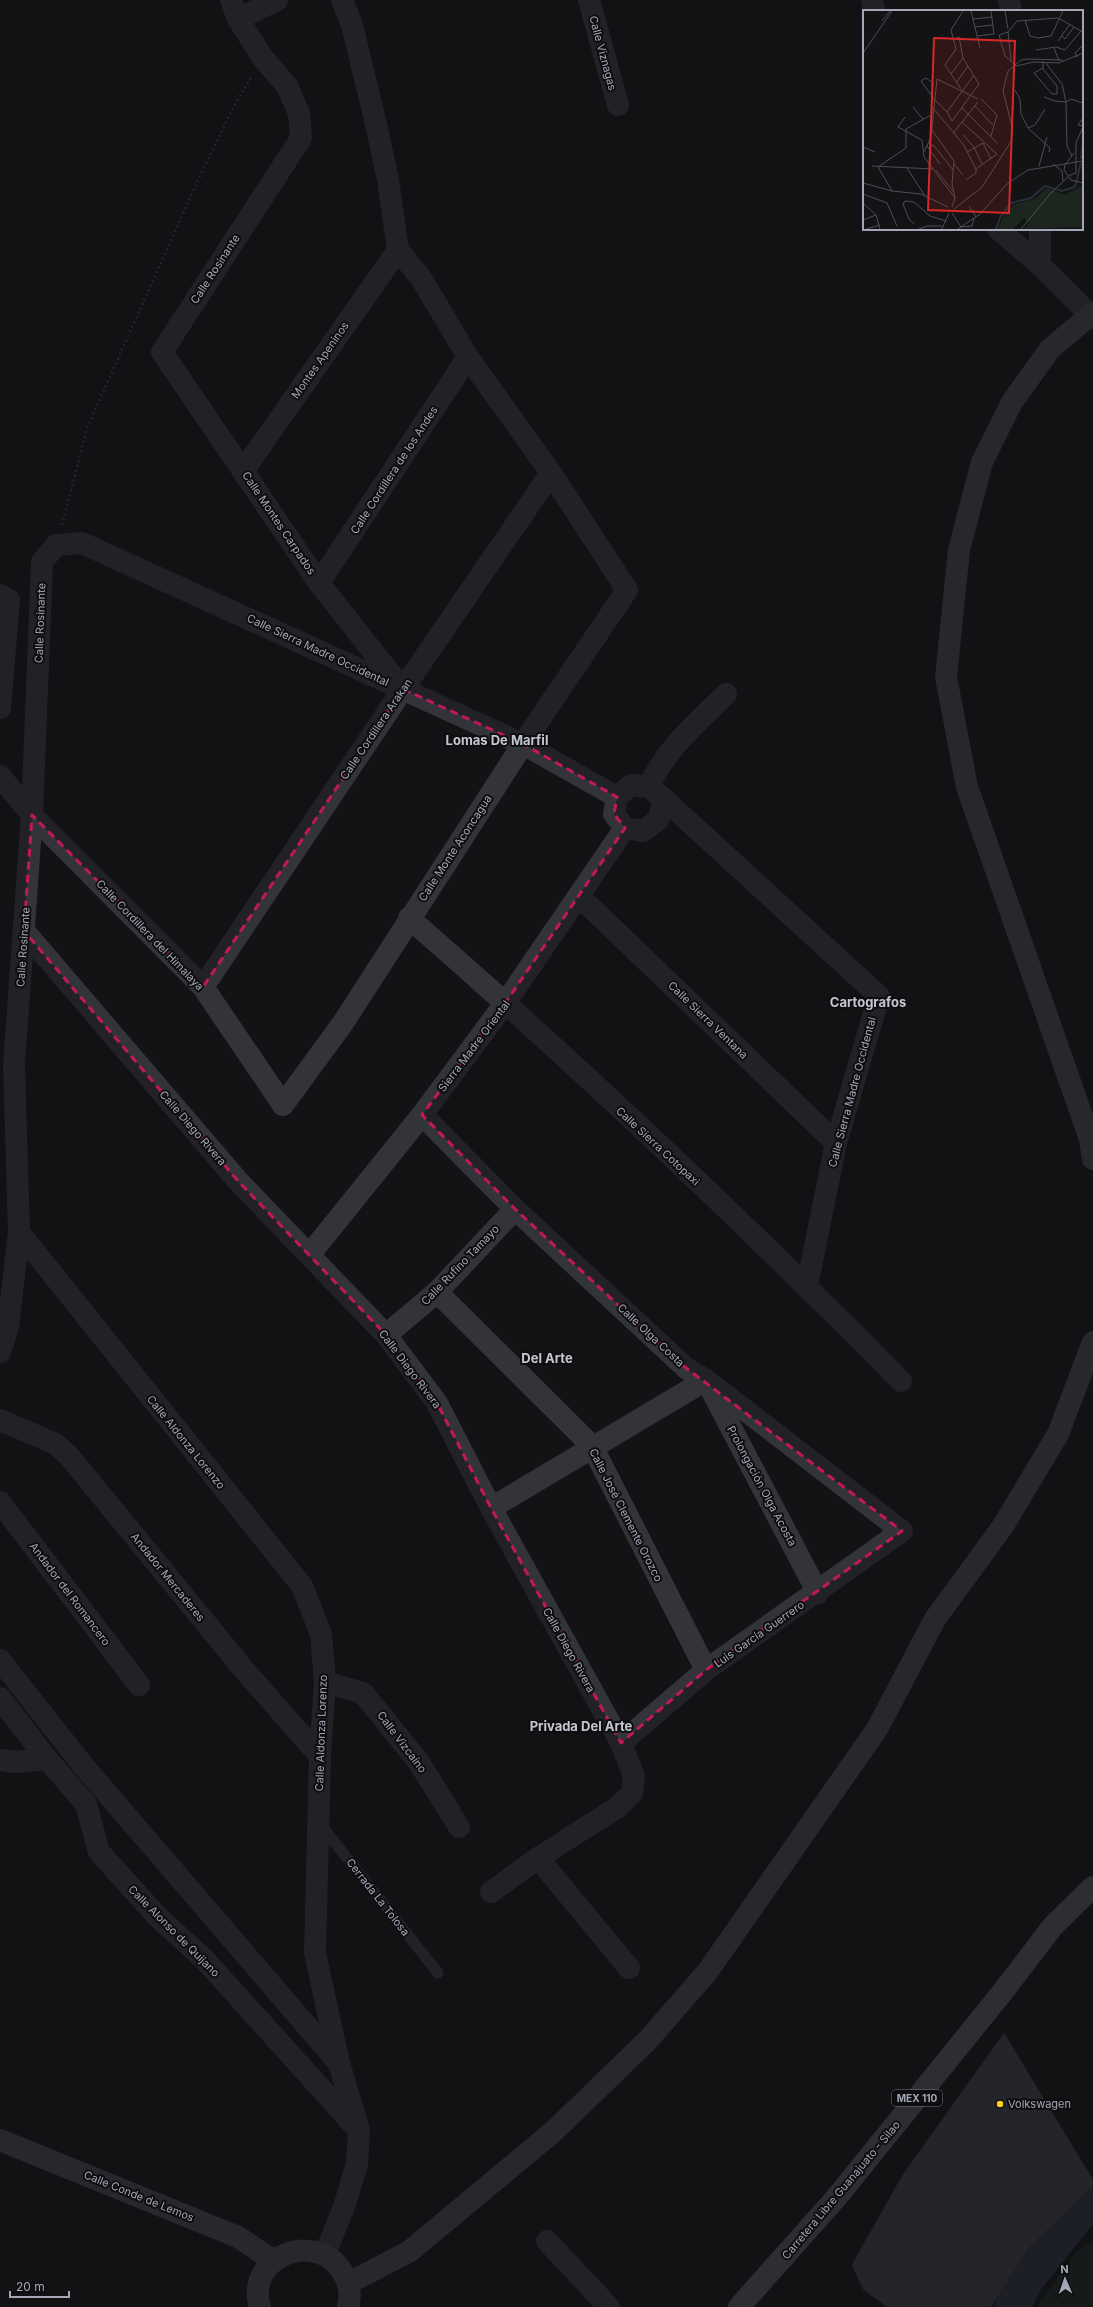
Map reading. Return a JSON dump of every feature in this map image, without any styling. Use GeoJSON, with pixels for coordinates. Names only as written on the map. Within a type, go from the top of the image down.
{"type":"FeatureCollection","features":[{"type":"Feature","properties":{"kind":"main road","name":"Carretera Libre Guanajuato - Silao"},"geometry":{"type":"LineString","coordinates":[[739,2307],[751,2296],[836,2198],[1001,1994],[1053,1926],[1093,1887]]}},
{"type":"Feature","properties":{"kind":"street"},"geometry":{"type":"LineString","coordinates":[[234,9],[277,0]]}},
{"type":"Feature","properties":{"kind":"street"},"geometry":{"type":"LineString","coordinates":[[342,0],[352,25],[376,124],[388,180],[398,250],[421,278],[468,357],[551,472]]}},
{"type":"Feature","properties":{"kind":"street","name":"Calle Viznagas"},"geometry":{"type":"LineString","coordinates":[[589,0],[618,105]]}},
{"type":"Feature","properties":{"kind":"street"},"geometry":{"type":"LineString","coordinates":[[872,0],[874,10]]}},
{"type":"Feature","properties":{"kind":"street"},"geometry":{"type":"LineString","coordinates":[[1009,0],[1011,10]]}},
{"type":"Feature","properties":{"kind":"street","name":"Calle Rosinante"},"geometry":{"type":"LineString","coordinates":[[162,352],[301,138],[299,113],[287,86],[263,58],[234,9]]}},
{"type":"Feature","properties":{"kind":"street"},"geometry":{"type":"LineString","coordinates":[[999,230],[1040,265],[1092,315],[1050,349],[1012,402],[982,462],[959,550],[946,677],[967,787],[1090,1139],[1093,1159]]}},
{"type":"Feature","properties":{"kind":"street"},"geometry":{"type":"LineString","coordinates":[[1040,230],[1040,265]]}},
{"type":"Feature","properties":{"kind":"street","name":"Montes Apeninos"},"geometry":{"type":"LineString","coordinates":[[243,471],[398,250]]}},
{"type":"Feature","properties":{"kind":"street","name":"Calle Montes Carpados"},"geometry":{"type":"LineString","coordinates":[[162,352],[319,583],[403,689]]}},
{"type":"Feature","properties":{"kind":"street","name":"Calle Cordillera de los Andes"},"geometry":{"type":"LineString","coordinates":[[319,583],[468,357]]}},
{"type":"Feature","properties":{"kind":"street","name":"Calle Monte Aconcagua"},"geometry":{"type":"LineString","coordinates":[[283,1105],[343,1023],[409,918],[523,744],[627,590],[551,472]]}},
{"type":"Feature","properties":{"kind":"street","name":"Calle Cordillera Arakan"},"geometry":{"type":"LineString","coordinates":[[203,987],[551,472]]}},
{"type":"Feature","properties":{"kind":"street","name":"Calle Sierra Madre Occidental"},"geometry":{"type":"LineString","coordinates":[[56,544],[82,543],[523,744],[617,797]]}},
{"type":"Feature","properties":{"kind":"street","name":"Calle Rosinante"},"geometry":{"type":"LineString","coordinates":[[0,1352],[8,1327],[19,1232],[14,1064],[32,815],[42,562],[56,544]]}},
{"type":"Feature","properties":{"kind":"street"},"geometry":{"type":"LineString","coordinates":[[0,595],[9,600],[0,708]]}},
{"type":"Feature","properties":{"kind":"street"},"geometry":{"type":"LineString","coordinates":[[656,793],[631,785],[617,797],[614,814],[625,828],[643,831],[658,820],[656,769],[684,736],[726,694]]}},
{"type":"Feature","properties":{"kind":"street","name":"Calle Cordillera del Himalaya"},"geometry":{"type":"LineString","coordinates":[[0,776],[32,815],[203,987],[283,1105]]}},
{"type":"Feature","properties":{"kind":"street","name":"Calle Sierra Madre Occidental"},"geometry":{"type":"LineString","coordinates":[[656,793],[879,996],[836,1143],[807,1286]]}},
{"type":"Feature","properties":{"kind":"street","name":"Sierra Madre Oriental"},"geometry":{"type":"LineString","coordinates":[[310,1254],[422,1115],[506,1002],[580,897],[625,828]]}},
{"type":"Feature","properties":{"kind":"street","name":"Calle Sierra Ventana"},"geometry":{"type":"LineString","coordinates":[[580,897],[836,1143]]}},
{"type":"Feature","properties":{"kind":"street","name":"Calle Sierra Cotopaxi"},"geometry":{"type":"LineString","coordinates":[[409,918],[506,1002],[807,1286],[901,1381]]}},
{"type":"Feature","properties":{"kind":"street","name":"Calle Diego Rivera"},"geometry":{"type":"LineString","coordinates":[[24,931],[238,1181],[310,1254],[386,1335],[437,1403],[491,1508],[621,1743],[634,1776],[632,1793],[618,1807],[538,1858],[491,1892]]}},
{"type":"Feature","properties":{"kind":"street"},"geometry":{"type":"LineString","coordinates":[[0,1047],[14,1064]]}},
{"type":"Feature","properties":{"kind":"street","name":"Calle Olga Costa"},"geometry":{"type":"LineString","coordinates":[[422,1115],[515,1208],[686,1368],[706,1380],[902,1531]]}},
{"type":"Feature","properties":{"kind":"street","name":"Calle Rufino Tamayo"},"geometry":{"type":"LineString","coordinates":[[386,1335],[437,1292],[515,1208]]}},
{"type":"Feature","properties":{"kind":"street","name":"Calle Aldonza Lorenzo"},"geometry":{"type":"LineString","coordinates":[[19,1232],[302,1586],[321,1634],[325,1682],[320,1756],[315,1953],[338,2063],[359,2130],[356,2164],[345,2204],[325,2254]]}},
{"type":"Feature","properties":{"kind":"street","name":"Calle José Clemente Orozco"},"geometry":{"type":"LineString","coordinates":[[437,1292],[592,1446],[706,1670]]}},
{"type":"Feature","properties":{"kind":"street"},"geometry":{"type":"LineString","coordinates":[[349,2283],[410,2251],[554,2131],[648,2040],[708,1971],[876,1729],[935,1619],[1003,1526],[1058,1434],[1093,1342]]}},
{"type":"Feature","properties":{"kind":"street"},"geometry":{"type":"LineString","coordinates":[[491,1508],[592,1446],[706,1380]]}},
{"type":"Feature","properties":{"kind":"street","name":"Prolongación Olga Acosta"},"geometry":{"type":"LineString","coordinates":[[706,1380],[818,1592]]}},
{"type":"Feature","properties":{"kind":"street","name":"Andador Mercaderes"},"geometry":{"type":"LineString","coordinates":[[0,1420],[56,1444],[69,1456],[245,1671],[320,1756]]}},
{"type":"Feature","properties":{"kind":"street","name":"Andador del Romancero"},"geometry":{"type":"LineString","coordinates":[[0,1502],[140,1685]]}},
{"type":"Feature","properties":{"kind":"street","name":"Luis García Guerrero"},"geometry":{"type":"LineString","coordinates":[[621,1743],[706,1670],[902,1531]]}},
{"type":"Feature","properties":{"kind":"street"},"geometry":{"type":"LineString","coordinates":[[0,1660],[86,1769],[338,2063]]}},
{"type":"Feature","properties":{"kind":"street","name":"Calle Vizcaíno"},"geometry":{"type":"LineString","coordinates":[[325,1682],[363,1693],[418,1761],[459,1827]]}},
{"type":"Feature","properties":{"kind":"street","name":"Calle Alonso de Quijano"},"geometry":{"type":"LineString","coordinates":[[0,1698],[47,1759],[86,1804],[99,1852],[159,1918],[204,1959],[359,2130]]}},
{"type":"Feature","properties":{"kind":"street"},"geometry":{"type":"LineString","coordinates":[[0,1760],[15,1762],[47,1759]]}},
{"type":"Feature","properties":{"kind":"street"},"geometry":{"type":"LineString","coordinates":[[70,1784],[86,1769]]}},
{"type":"Feature","properties":{"kind":"street"},"geometry":{"type":"LineString","coordinates":[[538,1858],[629,1968]]}},
{"type":"Feature","properties":{"kind":"street","name":"Calle Conde de Lemos"},"geometry":{"type":"LineString","coordinates":[[0,2140],[238,2237],[274,2261]]}},
{"type":"Feature","properties":{"kind":"street"},"geometry":{"type":"LineString","coordinates":[[547,2241],[609,2307]]}},
{"type":"Feature","properties":{"kind":"street"},"geometry":{"type":"LineString","coordinates":[[260,2307],[259,2286],[264,2272],[274,2261],[289,2252],[307,2249],[325,2254],[340,2266],[349,2283],[350,2301],[348,2307]]}},
{"type":"Feature","properties":{"kind":"lane","name":"Cerrada La Tolosa"},"geometry":{"type":"LineString","coordinates":[[318,1822],[438,1973]]}},
{"type":"Feature","properties":{"kind":"path"},"geometry":{"type":"LineString","coordinates":[[56,544],[87,428],[196,182],[234,106],[263,58]]}},
{"type":"Feature","properties":{"kind":"highlighted area"},"geometry":{"type":"Polygon","coordinates":[[[403,689],[523,744],[617,797],[614,814],[625,828],[506,1002],[422,1115],[515,1209],[686,1368],[902,1531],[706,1670],[621,1743],[491,1508],[437,1403],[386,1335],[238,1181],[24,931],[32,815],[203,987],[403,689]]]}},
{"type":"Feature","properties":{"kind":"shaded area"},"geometry":{"type":"Polygon","coordinates":[[[1093,2240],[1093,2307],[1037,2307],[1075,2254],[1093,2240]]]}},
{"type":"Feature","properties":{"kind":"building","name":"Volkswagen"},"geometry":{"type":"Polygon","coordinates":[[[1004,2033],[1093,2180],[1093,2186],[1031,2246],[991,2307],[887,2307],[863,2289],[852,2265],[902,2176],[1004,2033]]]}},
{"type":"Feature","properties":{"kind":"waterway"},"geometry":{"type":"LineString","coordinates":[[1012,2307],[1027,2279],[1093,2196]]}},
{"type":"Feature","properties":{"kind":"place","name":"Volkswagen"},"geometry":{"type":"Point","coordinates":[1000,2104]}},
{"type":"Feature","properties":{"kind":"district","name":"Lomas De Marfil"},"geometry":{"type":"Point","coordinates":[497,740]}},
{"type":"Feature","properties":{"kind":"district","name":"Cartografos"},"geometry":{"type":"Point","coordinates":[868,1002]}},
{"type":"Feature","properties":{"kind":"district","name":"Del Arte"},"geometry":{"type":"Point","coordinates":[547,1358]}},
{"type":"Feature","properties":{"kind":"district","name":"Privada Del Arte"},"geometry":{"type":"Point","coordinates":[581,1726]}}]}
